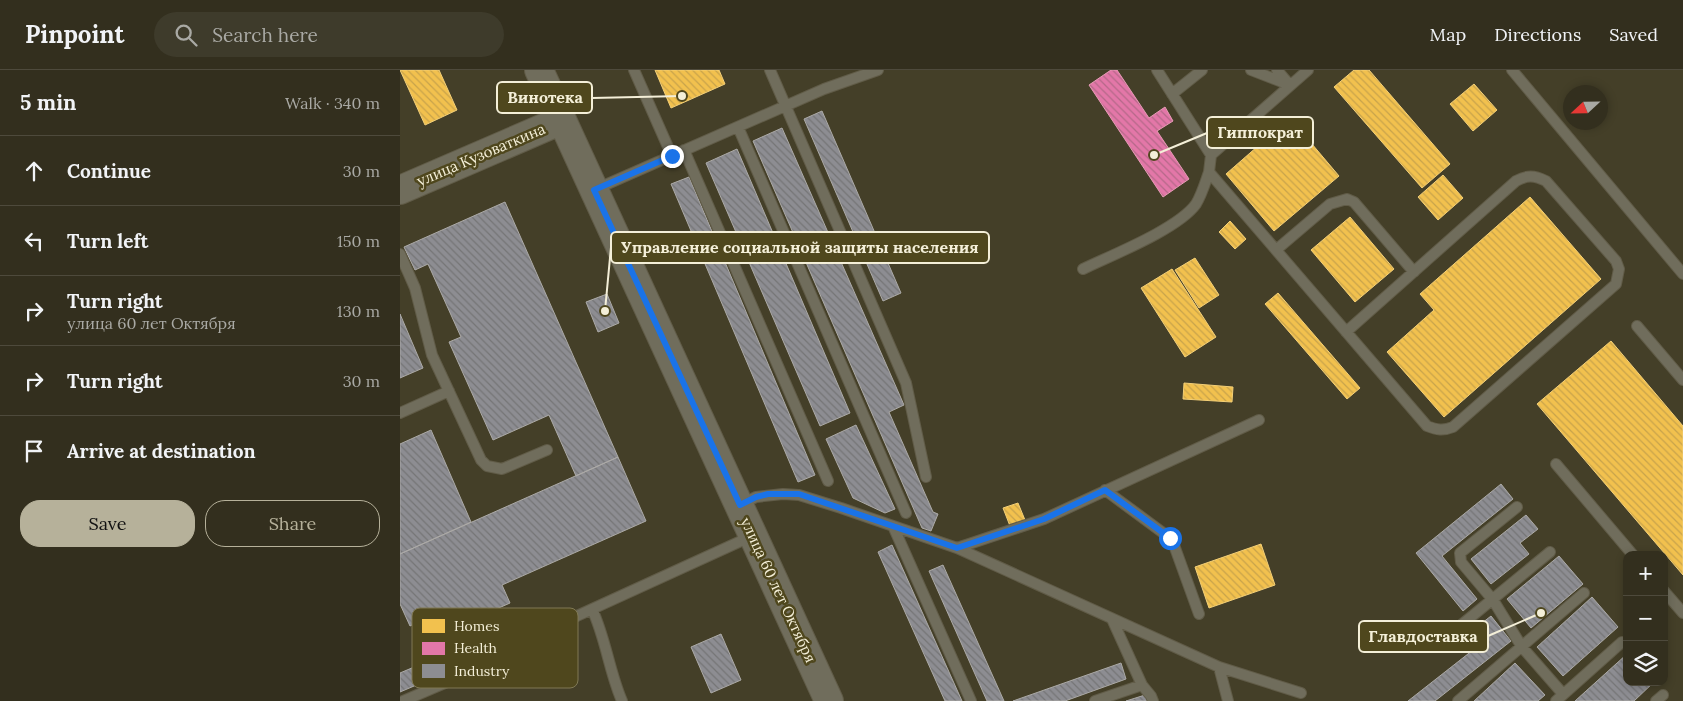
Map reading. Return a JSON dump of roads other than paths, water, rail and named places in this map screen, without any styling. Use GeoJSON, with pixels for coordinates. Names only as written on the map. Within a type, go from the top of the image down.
{"type":"FeatureCollection","features":[{"type":"Feature","properties":{"kind":"main road","name":"улица 60 лет Октября"},"geometry":{"type":"LineString","coordinates":[[539,70],[829,701]]}},
{"type":"Feature","properties":{"kind":"main road","name":"улица Кузоваткина"},"geometry":{"type":"LineString","coordinates":[[400,190],[562,120]]}},
{"type":"Feature","properties":{"kind":"lane"},"geometry":{"type":"LineString","coordinates":[[634,70],[672,156]]}},
{"type":"Feature","properties":{"kind":"lane"},"geometry":{"type":"LineString","coordinates":[[770,70],[906,383],[926,477]]}},
{"type":"Feature","properties":{"kind":"lane"},"geometry":{"type":"LineString","coordinates":[[594,190],[824,89],[878,70]]}},
{"type":"Feature","properties":{"kind":"lane"},"geometry":{"type":"LineString","coordinates":[[1083,268],[1178,221],[1196,204],[1209,172],[1210,155],[1157,70]]}},
{"type":"Feature","properties":{"kind":"lane"},"geometry":{"type":"LineString","coordinates":[[1172,94],[1202,70]]}},
{"type":"Feature","properties":{"kind":"lane"},"geometry":{"type":"LineString","coordinates":[[1251,70],[1290,86]]}},
{"type":"Feature","properties":{"kind":"lane"},"geometry":{"type":"LineString","coordinates":[[1277,70],[1290,86]]}},
{"type":"Feature","properties":{"kind":"lane"},"geometry":{"type":"LineString","coordinates":[[1210,155],[1308,70]]}},
{"type":"Feature","properties":{"kind":"lane"},"geometry":{"type":"LineString","coordinates":[[1512,70],[1683,274]]}},
{"type":"Feature","properties":{"kind":"lane"},"geometry":{"type":"LineString","coordinates":[[738,127],[906,513]]}},
{"type":"Feature","properties":{"kind":"lane"},"geometry":{"type":"LineString","coordinates":[[684,150],[828,481]]}},
{"type":"Feature","properties":{"kind":"lane"},"geometry":{"type":"LineString","coordinates":[[1209,172],[1346,332],[1427,426],[1436,430],[1445,430],[1453,427],[1616,284],[1619,269],[1616,261],[1546,181],[1537,176],[1526,176],[1516,180],[1346,332]]}},
{"type":"Feature","properties":{"kind":"lane"},"geometry":{"type":"LineString","coordinates":[[1276,250],[1330,204],[1347,199],[1354,202],[1414,272]]}},
{"type":"Feature","properties":{"kind":"lane"},"geometry":{"type":"LineString","coordinates":[[400,254],[415,288],[429,345],[481,460],[487,466],[502,468],[547,450]]}},
{"type":"Feature","properties":{"kind":"lane"},"geometry":{"type":"LineString","coordinates":[[1637,326],[1683,380]]}},
{"type":"Feature","properties":{"kind":"lane"},"geometry":{"type":"LineString","coordinates":[[400,413],[449,391]]}},
{"type":"Feature","properties":{"kind":"lane"},"geometry":{"type":"LineString","coordinates":[[957,548],[1037,522],[1259,420]]}},
{"type":"Feature","properties":{"kind":"lane"},"geometry":{"type":"LineString","coordinates":[[1556,464],[1630,551]]}},
{"type":"Feature","properties":{"kind":"lane"},"geometry":{"type":"LineString","coordinates":[[1105,490],[1170,538],[1199,614]]}},
{"type":"Feature","properties":{"kind":"lane"},"geometry":{"type":"LineString","coordinates":[[740,505],[756,497],[768,494],[799,494],[957,548],[1219,667],[1301,692]]}},
{"type":"Feature","properties":{"kind":"lane"},"geometry":{"type":"LineString","coordinates":[[1517,508],[1460,553],[1461,562],[1493,600],[1522,647],[1559,698],[1622,642]]}},
{"type":"Feature","properties":{"kind":"lane"},"geometry":{"type":"LineString","coordinates":[[893,526],[971,701]]}},
{"type":"Feature","properties":{"kind":"lane"},"geometry":{"type":"LineString","coordinates":[[578,615],[754,535]]}},
{"type":"Feature","properties":{"kind":"lane"},"geometry":{"type":"LineString","coordinates":[[1460,626],[1550,552]]}},
{"type":"Feature","properties":{"kind":"lane"},"geometry":{"type":"LineString","coordinates":[[1458,701],[1584,593]]}},
{"type":"Feature","properties":{"kind":"lane"},"geometry":{"type":"LineString","coordinates":[[1668,596],[1683,613]]}},
{"type":"Feature","properties":{"kind":"lane"},"geometry":{"type":"LineString","coordinates":[[592,609],[601,628],[613,676],[622,701]]}},
{"type":"Feature","properties":{"kind":"lane"},"geometry":{"type":"LineString","coordinates":[[1112,619],[1142,685],[1153,701]]}},
{"type":"Feature","properties":{"kind":"lane"},"geometry":{"type":"LineString","coordinates":[[1219,667],[1228,701]]}},
{"type":"Feature","properties":{"kind":"lane"},"geometry":{"type":"LineString","coordinates":[[1095,701],[1142,685]]}},
{"type":"Feature","properties":{"kind":"lane"},"geometry":{"type":"LineString","coordinates":[[403,701],[434,688]]}},
{"type":"Feature","properties":{"kind":"place","name":"Винотека"},"geometry":{"type":"Point","coordinates":[682,96]}},
{"type":"Feature","properties":{"kind":"place","name":"Гиппократ"},"geometry":{"type":"Point","coordinates":[1154,155]}},
{"type":"Feature","properties":{"kind":"place","name":"Управление социальной защиты населения"},"geometry":{"type":"Point","coordinates":[605,311]}},
{"type":"Feature","properties":{"kind":"place","name":"Главдоставка"},"geometry":{"type":"Point","coordinates":[1541,613]}}]}
